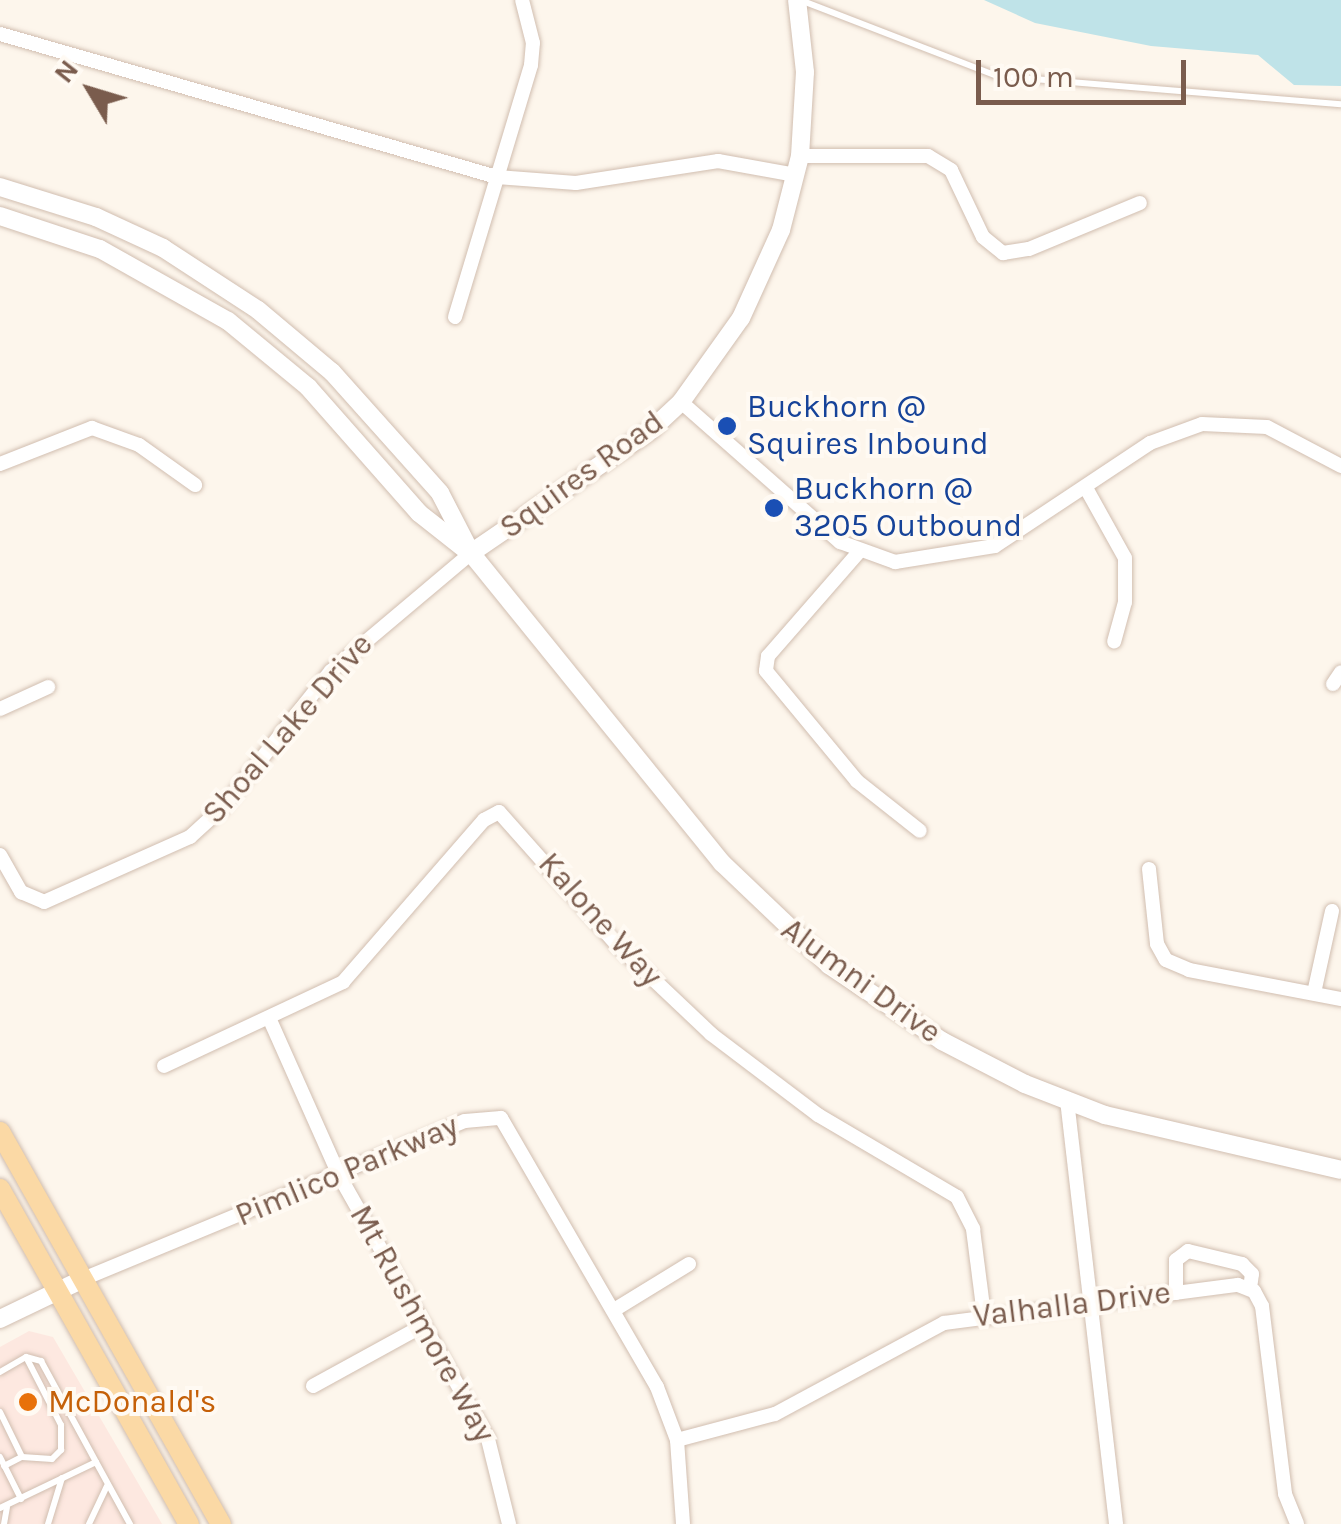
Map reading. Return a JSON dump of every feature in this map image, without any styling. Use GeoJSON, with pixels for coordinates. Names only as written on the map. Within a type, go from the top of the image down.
{"type":"FeatureCollection","features":[{"type":"Feature","properties":{"kind":"main road"},"geometry":{"type":"LineString","coordinates":[[0,1132],[221,1524]]}},
{"type":"Feature","properties":{"kind":"main road"},"geometry":{"type":"LineString","coordinates":[[0,1189],[188,1524]]}},
{"type":"Feature","properties":{"kind":"street"},"geometry":{"type":"LineString","coordinates":[[455,317],[530,65],[533,43],[522,0]]}},
{"type":"Feature","properties":{"kind":"street","name":"Squires Road"},"geometry":{"type":"LineString","coordinates":[[470,553],[615,459],[680,402],[758,287],[798,166],[804,72],[798,0]]}},
{"type":"Feature","properties":{"kind":"street"},"geometry":{"type":"LineString","coordinates":[[0,34],[497,177],[576,183],[718,161],[798,166],[928,156],[950,170],[983,237],[1003,253],[1029,249],[1140,203]]}},
{"type":"Feature","properties":{"kind":"street","name":"Alumni Drive"},"geometry":{"type":"LineString","coordinates":[[0,187],[96,217],[163,248],[276,323],[332,372],[440,493],[470,553]]}},
{"type":"Feature","properties":{"kind":"street","name":"Alumni Drive"},"geometry":{"type":"LineString","coordinates":[[0,216],[100,249],[228,321],[308,387],[419,513],[470,553],[767,911],[887,1007],[977,1060],[1066,1100],[1166,1131],[1341,1170]]}},
{"type":"Feature","properties":{"kind":"street"},"geometry":{"type":"LineString","coordinates":[[680,402],[858,553],[911,562],[970,554],[1016,536],[1167,434],[1212,423],[1289,434],[1341,466]]}},
{"type":"Feature","properties":{"kind":"street"},"geometry":{"type":"LineString","coordinates":[[0,464],[92,428],[140,446],[196,485]]}},
{"type":"Feature","properties":{"kind":"street"},"geometry":{"type":"LineString","coordinates":[[1086,488],[1125,558],[1125,602],[1114,642]]}},
{"type":"Feature","properties":{"kind":"street","name":"Shoal Lake Drive"},"geometry":{"type":"LineString","coordinates":[[0,855],[21,892],[44,902],[190,837],[224,806],[331,671],[470,553]]}},
{"type":"Feature","properties":{"kind":"street"},"geometry":{"type":"LineString","coordinates":[[858,553],[768,656],[766,671],[856,781],[920,831]]}},
{"type":"Feature","properties":{"kind":"street"},"geometry":{"type":"LineString","coordinates":[[0,709],[48,687]]}},
{"type":"Feature","properties":{"kind":"street","name":"Kalone Way"},"geometry":{"type":"LineString","coordinates":[[164,1066],[270,1020],[343,982],[484,820],[504,814],[617,945],[711,1034],[818,1115],[957,1198],[974,1230],[984,1315]]}},
{"type":"Feature","properties":{"kind":"street"},"geometry":{"type":"LineString","coordinates":[[1148,868],[1158,944],[1166,960],[1189,970],[1341,999]]}},
{"type":"Feature","properties":{"kind":"street"},"geometry":{"type":"LineString","coordinates":[[1314,993],[1332,910]]}},
{"type":"Feature","properties":{"kind":"street","name":"Mt Rushmore Way"},"geometry":{"type":"LineString","coordinates":[[270,1020],[340,1177],[495,1455],[509,1524]]}},
{"type":"Feature","properties":{"kind":"street"},"geometry":{"type":"LineString","coordinates":[[1066,1100],[1116,1524]]}},
{"type":"Feature","properties":{"kind":"street","name":"Pimlico Parkway"},"geometry":{"type":"LineString","coordinates":[[0,1320],[57,1290],[340,1177],[464,1121],[501,1118],[614,1310],[677,1440],[682,1524]]}},
{"type":"Feature","properties":{"kind":"street"},"geometry":{"type":"LineString","coordinates":[[1176,1292],[1176,1260],[1188,1250],[1242,1264],[1252,1274],[1250,1288],[1262,1306],[1285,1494],[1296,1524]]}},
{"type":"Feature","properties":{"kind":"street"},"geometry":{"type":"LineString","coordinates":[[614,1310],[689,1264]]}},
{"type":"Feature","properties":{"kind":"street","name":"Valhalla Drive"},"geometry":{"type":"LineString","coordinates":[[677,1440],[775,1414],[930,1328],[984,1315],[1176,1292],[1250,1288]]}},
{"type":"Feature","properties":{"kind":"street"},"geometry":{"type":"LineString","coordinates":[[314,1386],[424,1326]]}},
{"type":"Feature","properties":{"kind":"lane"},"geometry":{"type":"LineString","coordinates":[[798,0],[997,76],[1341,104]]}},
{"type":"Feature","properties":{"kind":"lane"},"geometry":{"type":"LineString","coordinates":[[21,1499],[1,1462],[22,1456],[52,1459],[63,1437],[26,1357]]}},
{"type":"Feature","properties":{"kind":"lane"},"geometry":{"type":"LineString","coordinates":[[0,1372],[26,1357],[41,1361],[130,1524]]}},
{"type":"Feature","properties":{"kind":"lane"},"geometry":{"type":"LineString","coordinates":[[0,1412],[22,1456]]}},
{"type":"Feature","properties":{"kind":"lane"},"geometry":{"type":"LineString","coordinates":[[4,1524],[4,1507],[96,1462]]}},
{"type":"Feature","properties":{"kind":"lane"},"geometry":{"type":"LineString","coordinates":[[48,1524],[62,1478]]}},
{"type":"Feature","properties":{"kind":"lane"},"geometry":{"type":"LineString","coordinates":[[89,1524],[107,1486]]}},
{"type":"Feature","properties":{"kind":"shaded area"},"geometry":{"type":"Polygon","coordinates":[[[29,1331],[53,1337],[162,1524],[0,1524],[0,1347],[29,1331]]]}},
{"type":"Feature","properties":{"kind":"water"},"geometry":{"type":"Polygon","coordinates":[[[984,0],[1341,0],[1341,86],[1294,85],[1258,55],[1151,46],[1035,23],[984,0]]]}},
{"type":"Feature","properties":{"kind":"place","name":"Buckhorn @ Squires Inbound"},"geometry":{"type":"Point","coordinates":[727,426]}},
{"type":"Feature","properties":{"kind":"place","name":"Buckhorn @ 3205 Outbound"},"geometry":{"type":"Point","coordinates":[774,508]}},
{"type":"Feature","properties":{"kind":"place","name":"McDonald's"},"geometry":{"type":"Point","coordinates":[28,1402]}}]}
